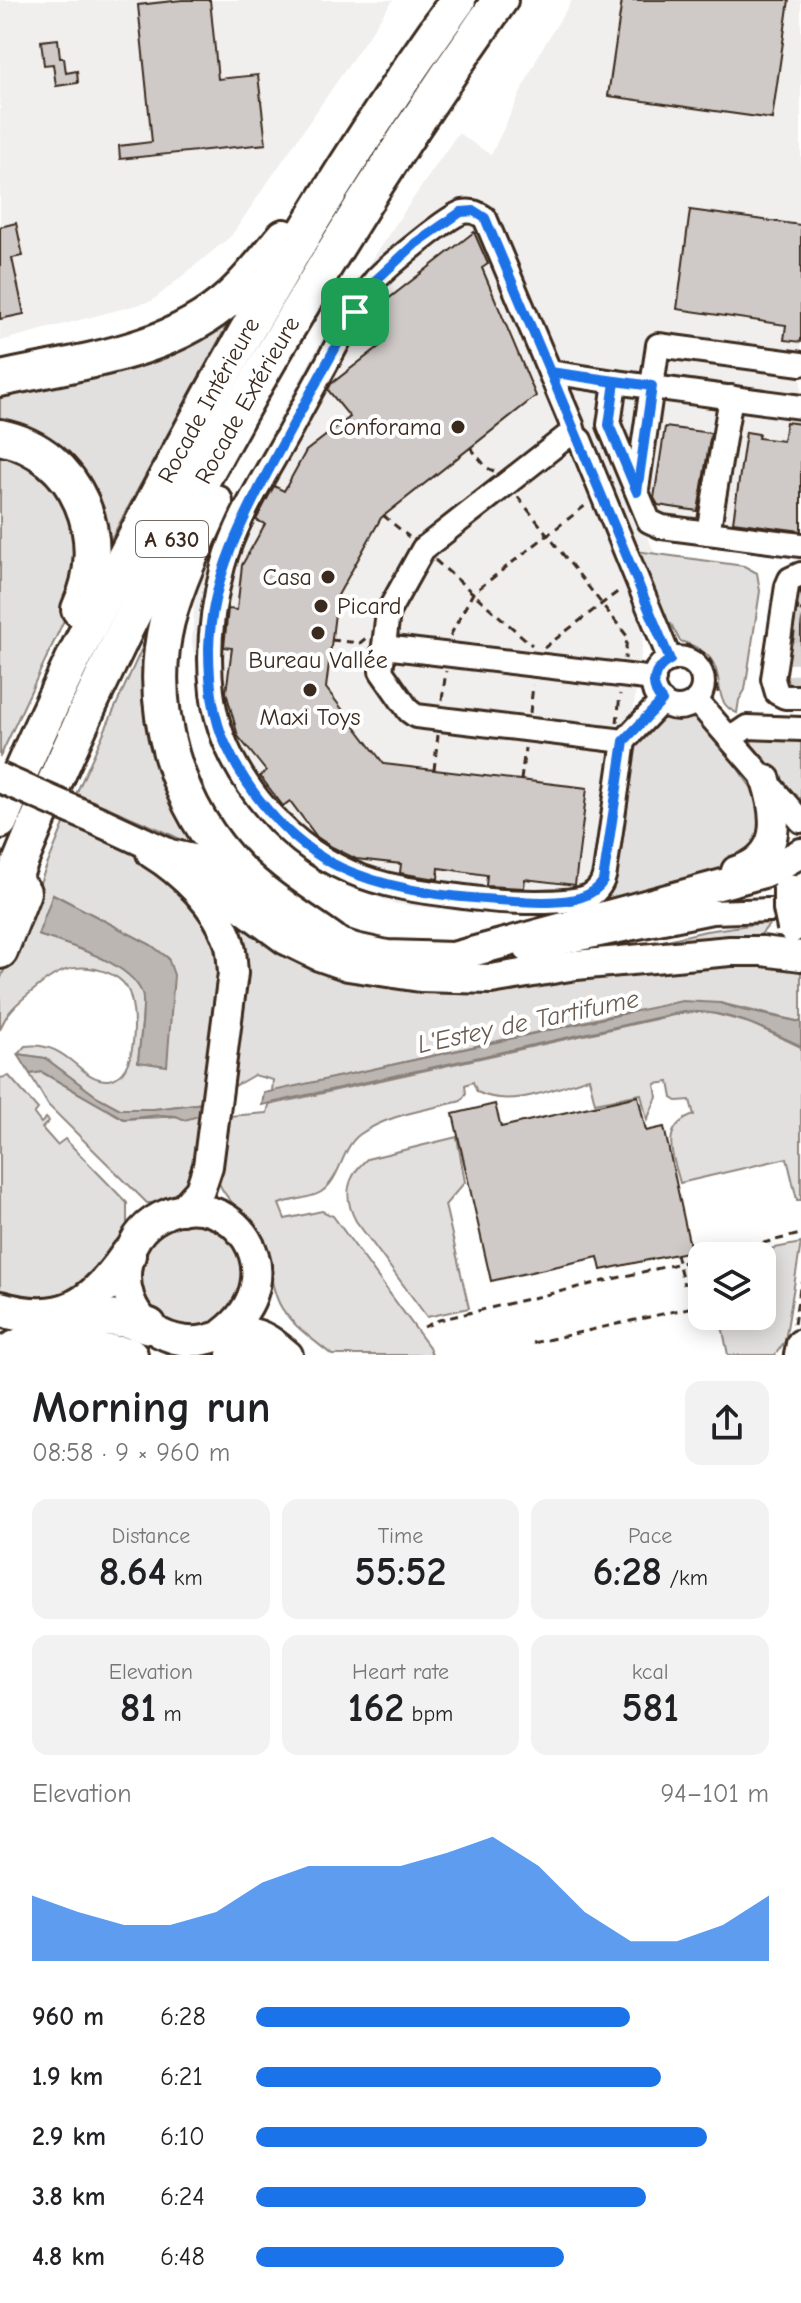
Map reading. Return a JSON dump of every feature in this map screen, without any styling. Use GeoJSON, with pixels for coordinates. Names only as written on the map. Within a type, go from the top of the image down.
{"type":"FeatureCollection","features":[{"type":"Feature","properties":{"kind":"highway","name":"Rocade Intérieure"},"geometry":{"type":"LineString","coordinates":[[0,821],[21,769],[103,599],[202,408],[346,168],[458,0]]}},
{"type":"Feature","properties":{"kind":"highway","name":"Rocade Extérieure"},"geometry":{"type":"LineString","coordinates":[[0,911],[134,610],[233,423],[376,183],[500,0]]}},
{"type":"Feature","properties":{"kind":"highway"},"geometry":{"type":"LineString","coordinates":[[0,379],[142,346],[176,333],[204,317],[231,297],[346,168]]}},
{"type":"Feature","properties":{"kind":"highway"},"geometry":{"type":"LineString","coordinates":[[332,941],[263,892],[224,855],[207,832],[184,787],[169,748],[161,692],[162,657],[167,623],[191,554],[249,431],[318,306],[376,183]]}},
{"type":"Feature","properties":{"kind":"highway"},"geometry":{"type":"LineString","coordinates":[[0,437],[38,451],[61,471],[82,501],[92,533],[94,553],[88,591],[0,786]]}},
{"type":"Feature","properties":{"kind":"highway"},"geometry":{"type":"LineString","coordinates":[[0,951],[87,740],[96,691]]}},
{"type":"Feature","properties":{"kind":"highway"},"geometry":{"type":"LineString","coordinates":[[0,1309],[25,1316],[55,1315],[74,1309],[104,1288],[128,1255]]}},
{"type":"Feature","properties":{"kind":"highway"},"geometry":{"type":"LineString","coordinates":[[2,1355],[78,1322],[97,1317],[131,1319],[149,1326]]}},
{"type":"Feature","properties":{"kind":"highway"},"geometry":{"type":"LineString","coordinates":[[229,1344],[266,1355]]}},
{"type":"Feature","properties":{"kind":"highway"},"geometry":{"type":"LineString","coordinates":[[47,1355],[93,1351],[130,1355]]}},
{"type":"Feature","properties":{"kind":"main road"},"geometry":{"type":"LineString","coordinates":[[0,778],[170,854],[193,859],[294,927],[332,941],[455,967],[491,979],[576,965],[730,951],[801,956]]}},
{"type":"Feature","properties":{"kind":"main road"},"geometry":{"type":"LineString","coordinates":[[639,908],[681,886],[740,870],[761,857],[775,830],[773,803],[766,780]]}},
{"type":"Feature","properties":{"kind":"main road"},"geometry":{"type":"LineString","coordinates":[[103,823],[176,872],[204,899],[230,943],[233,973],[208,1166],[200,1190],[182,1210]]}},
{"type":"Feature","properties":{"kind":"main road"},"geometry":{"type":"LineString","coordinates":[[170,854],[286,940],[348,966],[420,977],[639,908],[767,872],[801,855]]}},
{"type":"Feature","properties":{"kind":"main road"},"geometry":{"type":"LineString","coordinates":[[796,918],[794,869],[801,855]]}},
{"type":"Feature","properties":{"kind":"main road"},"geometry":{"type":"LineString","coordinates":[[229,1344],[185,1341],[166,1336],[149,1326],[136,1311],[128,1293],[125,1274],[128,1255],[134,1242],[153,1221],[182,1210],[203,1210],[222,1217],[239,1229],[251,1246],[257,1266],[261,1306],[275,1328],[306,1355]]}},
{"type":"Feature","properties":{"kind":"main road"},"geometry":{"type":"LineString","coordinates":[[229,1344],[257,1286]]}},
{"type":"Feature","properties":{"kind":"main road"},"geometry":{"type":"LineString","coordinates":[[229,1344],[243,1331],[265,1337],[288,1355]]}},
{"type":"Feature","properties":{"kind":"street"},"geometry":{"type":"LineString","coordinates":[[662,701],[616,740],[605,872],[600,887],[585,898],[485,900],[398,888],[350,872],[310,850],[273,817],[248,783],[224,741],[212,694],[209,647],[224,564],[244,515],[355,312],[376,280],[415,244],[461,212],[474,211],[485,218],[670,660]]}},
{"type":"Feature","properties":{"kind":"street"},"geometry":{"type":"LineString","coordinates":[[637,492],[658,345],[801,364]]}},
{"type":"Feature","properties":{"kind":"street"},"geometry":{"type":"LineString","coordinates":[[550,372],[801,407]]}},
{"type":"Feature","properties":{"kind":"street"},"geometry":{"type":"LineString","coordinates":[[615,382],[609,425],[649,521],[662,527],[801,545]]}},
{"type":"Feature","properties":{"kind":"street"},"geometry":{"type":"LineString","coordinates":[[708,533],[731,397]]}},
{"type":"Feature","properties":{"kind":"street"},"geometry":{"type":"LineString","coordinates":[[575,436],[566,437],[423,549],[388,612],[381,671],[409,711],[416,716],[616,740]]}},
{"type":"Feature","properties":{"kind":"street"},"geometry":{"type":"LineString","coordinates":[[801,574],[790,579],[787,586],[773,679],[777,693],[785,697],[801,697]]}},
{"type":"Feature","properties":{"kind":"street"},"geometry":{"type":"LineString","coordinates":[[384,647],[654,679]]}},
{"type":"Feature","properties":{"kind":"street"},"geometry":{"type":"LineString","coordinates":[[670,660],[686,660],[699,669],[703,685],[696,700],[683,707],[676,708],[662,701],[654,687],[657,669],[670,660]]}},
{"type":"Feature","properties":{"kind":"street"},"geometry":{"type":"LineString","coordinates":[[696,700],[801,821]]}},
{"type":"Feature","properties":{"kind":"street"},"geometry":{"type":"LineString","coordinates":[[731,738],[747,727],[801,729]]}},
{"type":"Feature","properties":{"kind":"street"},"geometry":{"type":"LineString","coordinates":[[455,967],[719,924],[739,913],[796,918]]}},
{"type":"Feature","properties":{"kind":"path"},"geometry":{"type":"LineString","coordinates":[[470,447],[487,468],[499,473],[627,636],[617,724],[610,730],[616,740]]}},
{"type":"Feature","properties":{"kind":"path"},"geometry":{"type":"LineString","coordinates":[[434,770],[450,631],[473,593],[602,494]]}},
{"type":"Feature","properties":{"kind":"path"},"geometry":{"type":"LineString","coordinates":[[383,515],[540,652],[637,579]]}},
{"type":"Feature","properties":{"kind":"path"},"geometry":{"type":"LineString","coordinates":[[767,1242],[801,1234]]}},
{"type":"Feature","properties":{"kind":"path"},"geometry":{"type":"LineString","coordinates":[[676,1254],[684,1285]]}},
{"type":"Feature","properties":{"kind":"path"},"geometry":{"type":"LineString","coordinates":[[424,1327],[439,1320],[688,1261]]}},
{"type":"Feature","properties":{"kind":"path"},"geometry":{"type":"LineString","coordinates":[[796,1348],[801,1282]]}},
{"type":"Feature","properties":{"kind":"path"},"geometry":{"type":"LineString","coordinates":[[533,1343],[688,1308]]}},
{"type":"Feature","properties":{"kind":"shaded area"},"geometry":{"type":"Polygon","coordinates":[[[0,0],[393,0],[231,236],[152,301],[0,341],[0,0]]]}},
{"type":"Feature","properties":{"kind":"shaded area"},"geometry":{"type":"Polygon","coordinates":[[[572,0],[801,0],[801,553],[646,532],[655,554],[609,886],[597,905],[484,914],[395,904],[345,885],[303,859],[265,823],[238,788],[216,748],[201,695],[192,643],[194,603],[209,556],[232,505],[341,304],[458,133],[491,155],[540,52],[572,0]]]}},
{"type":"Feature","properties":{"kind":"shaded area"},"geometry":{"type":"Polygon","coordinates":[[[239,303],[105,550],[0,425],[0,385],[239,303]]]}},
{"type":"Feature","properties":{"kind":"shaded area"},"geometry":{"type":"Polygon","coordinates":[[[0,447],[41,463],[78,517],[73,601],[0,757],[0,447]]]}},
{"type":"Feature","properties":{"kind":"shaded area"},"geometry":{"type":"Polygon","coordinates":[[[636,551],[744,566],[757,573],[760,591],[745,690],[737,713],[727,707],[722,698],[716,668],[710,658],[699,649],[680,641],[671,624],[665,626],[636,551]]]}},
{"type":"Feature","properties":{"kind":"shaded area"},"geometry":{"type":"Polygon","coordinates":[[[179,566],[157,660],[222,859],[76,794],[179,566]]]}},
{"type":"Feature","properties":{"kind":"shaded area"},"geometry":{"type":"Polygon","coordinates":[[[672,715],[695,719],[713,733],[762,803],[766,837],[730,867],[674,882],[604,908],[626,770],[635,743],[651,724],[672,715]]]}},
{"type":"Feature","properties":{"kind":"shaded area"},"geometry":{"type":"Polygon","coordinates":[[[756,737],[801,738],[801,802],[764,765],[751,740],[756,737]]]}},
{"type":"Feature","properties":{"kind":"shaded area"},"geometry":{"type":"Polygon","coordinates":[[[66,819],[144,856],[183,889],[216,937],[222,965],[204,1103],[154,1109],[120,1109],[96,1096],[45,1058],[18,1054],[25,1046],[40,1046],[63,1054],[98,1079],[108,1080],[118,1076],[131,1055],[134,1025],[131,997],[127,988],[114,976],[88,968],[59,972],[16,1005],[0,1030],[0,980],[66,819]],[[53,894],[39,935],[111,963],[135,981],[143,997],[138,1062],[168,958],[151,945],[53,894]]]}},
{"type":"Feature","properties":{"kind":"shaded area"},"geometry":{"type":"Polygon","coordinates":[[[53,894],[151,945],[168,958],[174,975],[167,1066],[138,1062],[143,998],[135,982],[111,963],[38,935],[53,894]]]}},
{"type":"Feature","properties":{"kind":"shaded area"},"geometry":{"type":"Polygon","coordinates":[[[225,907],[354,976],[696,961],[793,967],[801,971],[801,1022],[720,1003],[622,1013],[272,1092],[273,1080],[254,1075],[226,1091],[225,907]]]}},
{"type":"Feature","properties":{"kind":"shaded area"},"geometry":{"type":"Polygon","coordinates":[[[771,922],[754,943],[624,950],[706,931],[771,922]]]}},
{"type":"Feature","properties":{"kind":"shaded area"},"geometry":{"type":"Polygon","coordinates":[[[682,1001],[720,1003],[801,1022],[801,1046],[729,1017],[683,1012],[262,1105],[264,1093],[682,1001]]]}},
{"type":"Feature","properties":{"kind":"shaded area"},"geometry":{"type":"Polygon","coordinates":[[[704,1011],[750,1023],[801,1047],[801,1200],[797,1200],[787,1158],[680,1183],[672,1152],[672,1134],[683,1120],[694,1115],[690,1100],[677,1101],[672,1098],[669,1082],[655,1084],[657,1097],[647,1120],[641,1094],[595,1103],[589,1078],[519,1098],[490,1097],[477,1092],[473,1082],[465,1085],[466,1094],[461,1101],[408,1114],[370,1128],[353,1141],[333,1180],[321,1192],[279,1204],[285,1219],[322,1211],[333,1216],[432,1355],[332,1355],[283,1311],[259,1235],[228,1198],[217,1177],[218,1156],[228,1116],[267,1113],[269,1105],[683,1013],[704,1011]]]}},
{"type":"Feature","properties":{"kind":"shaded area"},"geometry":{"type":"Polygon","coordinates":[[[18,1054],[45,1058],[96,1096],[120,1109],[154,1109],[204,1103],[202,1115],[185,1120],[160,1115],[124,1119],[42,1072],[30,1074],[18,1054]]]}},
{"type":"Feature","properties":{"kind":"shaded area"},"geometry":{"type":"Polygon","coordinates":[[[41,1072],[124,1119],[202,1115],[196,1159],[185,1186],[164,1201],[147,1203],[48,1105],[30,1074],[41,1072]]]}},
{"type":"Feature","properties":{"kind":"shaded area"},"geometry":{"type":"Polygon","coordinates":[[[9,1076],[38,1109],[34,1114],[41,1123],[46,1118],[49,1121],[42,1128],[57,1145],[65,1139],[127,1203],[127,1224],[115,1258],[58,1302],[0,1298],[0,1078],[9,1076]]]}},
{"type":"Feature","properties":{"kind":"shaded area"},"geometry":{"type":"Polygon","coordinates":[[[457,1137],[465,1182],[445,1205],[469,1308],[427,1317],[356,1221],[349,1204],[349,1188],[355,1173],[367,1159],[457,1137]]]}},
{"type":"Feature","properties":{"kind":"shaded area"},"geometry":{"type":"Polygon","coordinates":[[[191,1221],[212,1225],[229,1237],[241,1254],[245,1275],[241,1296],[229,1313],[212,1325],[191,1329],[170,1325],[153,1313],[141,1296],[137,1275],[141,1254],[153,1237],[170,1225],[191,1221]]]}},
{"type":"Feature","properties":{"kind":"shaded area"},"geometry":{"type":"Polygon","coordinates":[[[801,1243],[785,1341],[775,1355],[728,1355],[723,1330],[776,1330],[776,1248],[801,1243]]]}},
{"type":"Feature","properties":{"kind":"building"},"geometry":{"type":"Polygon","coordinates":[[[210,0],[218,79],[258,75],[266,144],[120,159],[119,146],[152,142],[138,5],[210,0]]]}},
{"type":"Feature","properties":{"kind":"building"},"geometry":{"type":"Polygon","coordinates":[[[622,0],[789,0],[772,119],[608,96],[622,0]]]}},
{"type":"Feature","properties":{"kind":"building"},"geometry":{"type":"Polygon","coordinates":[[[58,39],[60,58],[64,58],[66,73],[77,71],[78,83],[56,86],[53,64],[44,65],[41,41],[58,39]]]}},
{"type":"Feature","properties":{"kind":"building"},"geometry":{"type":"Polygon","coordinates":[[[690,210],[801,225],[801,342],[784,340],[786,325],[677,309],[690,210]]]}},
{"type":"Feature","properties":{"kind":"building"},"geometry":{"type":"Polygon","coordinates":[[[16,223],[23,256],[12,258],[24,314],[0,319],[0,227],[16,223]]]}},
{"type":"Feature","properties":{"kind":"building"},"geometry":{"type":"Polygon","coordinates":[[[474,232],[488,264],[482,268],[536,396],[381,518],[337,597],[326,688],[384,764],[587,788],[575,885],[525,879],[524,888],[486,886],[487,875],[439,868],[438,879],[417,876],[400,873],[401,864],[356,859],[332,847],[317,837],[290,801],[283,806],[260,776],[266,771],[238,736],[226,692],[232,648],[224,647],[228,609],[237,610],[242,565],[265,524],[256,520],[274,486],[284,491],[306,451],[350,417],[328,390],[331,384],[385,342],[366,319],[369,314],[474,232]]]}},
{"type":"Feature","properties":{"kind":"building"},"geometry":{"type":"Polygon","coordinates":[[[786,422],[801,424],[801,531],[733,522],[746,432],[759,434],[758,438],[783,441],[786,422]]]}},
{"type":"Feature","properties":{"kind":"building"},"geometry":{"type":"Polygon","coordinates":[[[665,427],[711,433],[698,511],[658,505],[654,498],[665,427]]]}},
{"type":"Feature","properties":{"kind":"building"},"geometry":{"type":"Polygon","coordinates":[[[801,589],[801,656],[791,655],[801,589]]]}},
{"type":"Feature","properties":{"kind":"building"},"geometry":{"type":"Polygon","coordinates":[[[638,1096],[646,1131],[664,1127],[689,1242],[688,1252],[601,1270],[598,1257],[491,1281],[453,1114],[495,1104],[501,1127],[638,1096]]]}},
{"type":"Feature","properties":{"kind":"tunnel"},"geometry":{"type":"LineString","coordinates":[[789,697],[788,635],[795,599],[801,596]]}},
{"type":"Feature","properties":{"kind":"place","name":"Conforama"},"geometry":{"type":"Point","coordinates":[458,427]}},
{"type":"Feature","properties":{"kind":"place","name":"Casa"},"geometry":{"type":"Point","coordinates":[328,577]}},
{"type":"Feature","properties":{"kind":"place","name":"Picard"},"geometry":{"type":"Point","coordinates":[321,606]}},
{"type":"Feature","properties":{"kind":"place","name":"Bureau Vallée"},"geometry":{"type":"Point","coordinates":[318,633]}},
{"type":"Feature","properties":{"kind":"place","name":"Maxi Toys"},"geometry":{"type":"Point","coordinates":[310,690]}},
{"type":"Feature","properties":{"kind":"route"},"geometry":{"type":"LineString","coordinates":[[355,312],[244,515],[224,564],[209,647],[212,694],[224,741],[248,783],[273,817],[310,850],[350,872],[398,888],[485,900],[585,898],[603,881],[624,741],[662,701],[654,687],[654,679],[657,669],[670,660],[550,372],[615,382],[609,425],[637,492],[652,386],[550,372],[485,218],[474,211],[461,212],[415,244],[376,280],[355,312]]}},
{"type":"Feature","properties":{"kind":"water label","name":"L'Estey de Tartifume"},"geometry":{"type":"Point","coordinates":[528,1021]}}]}
